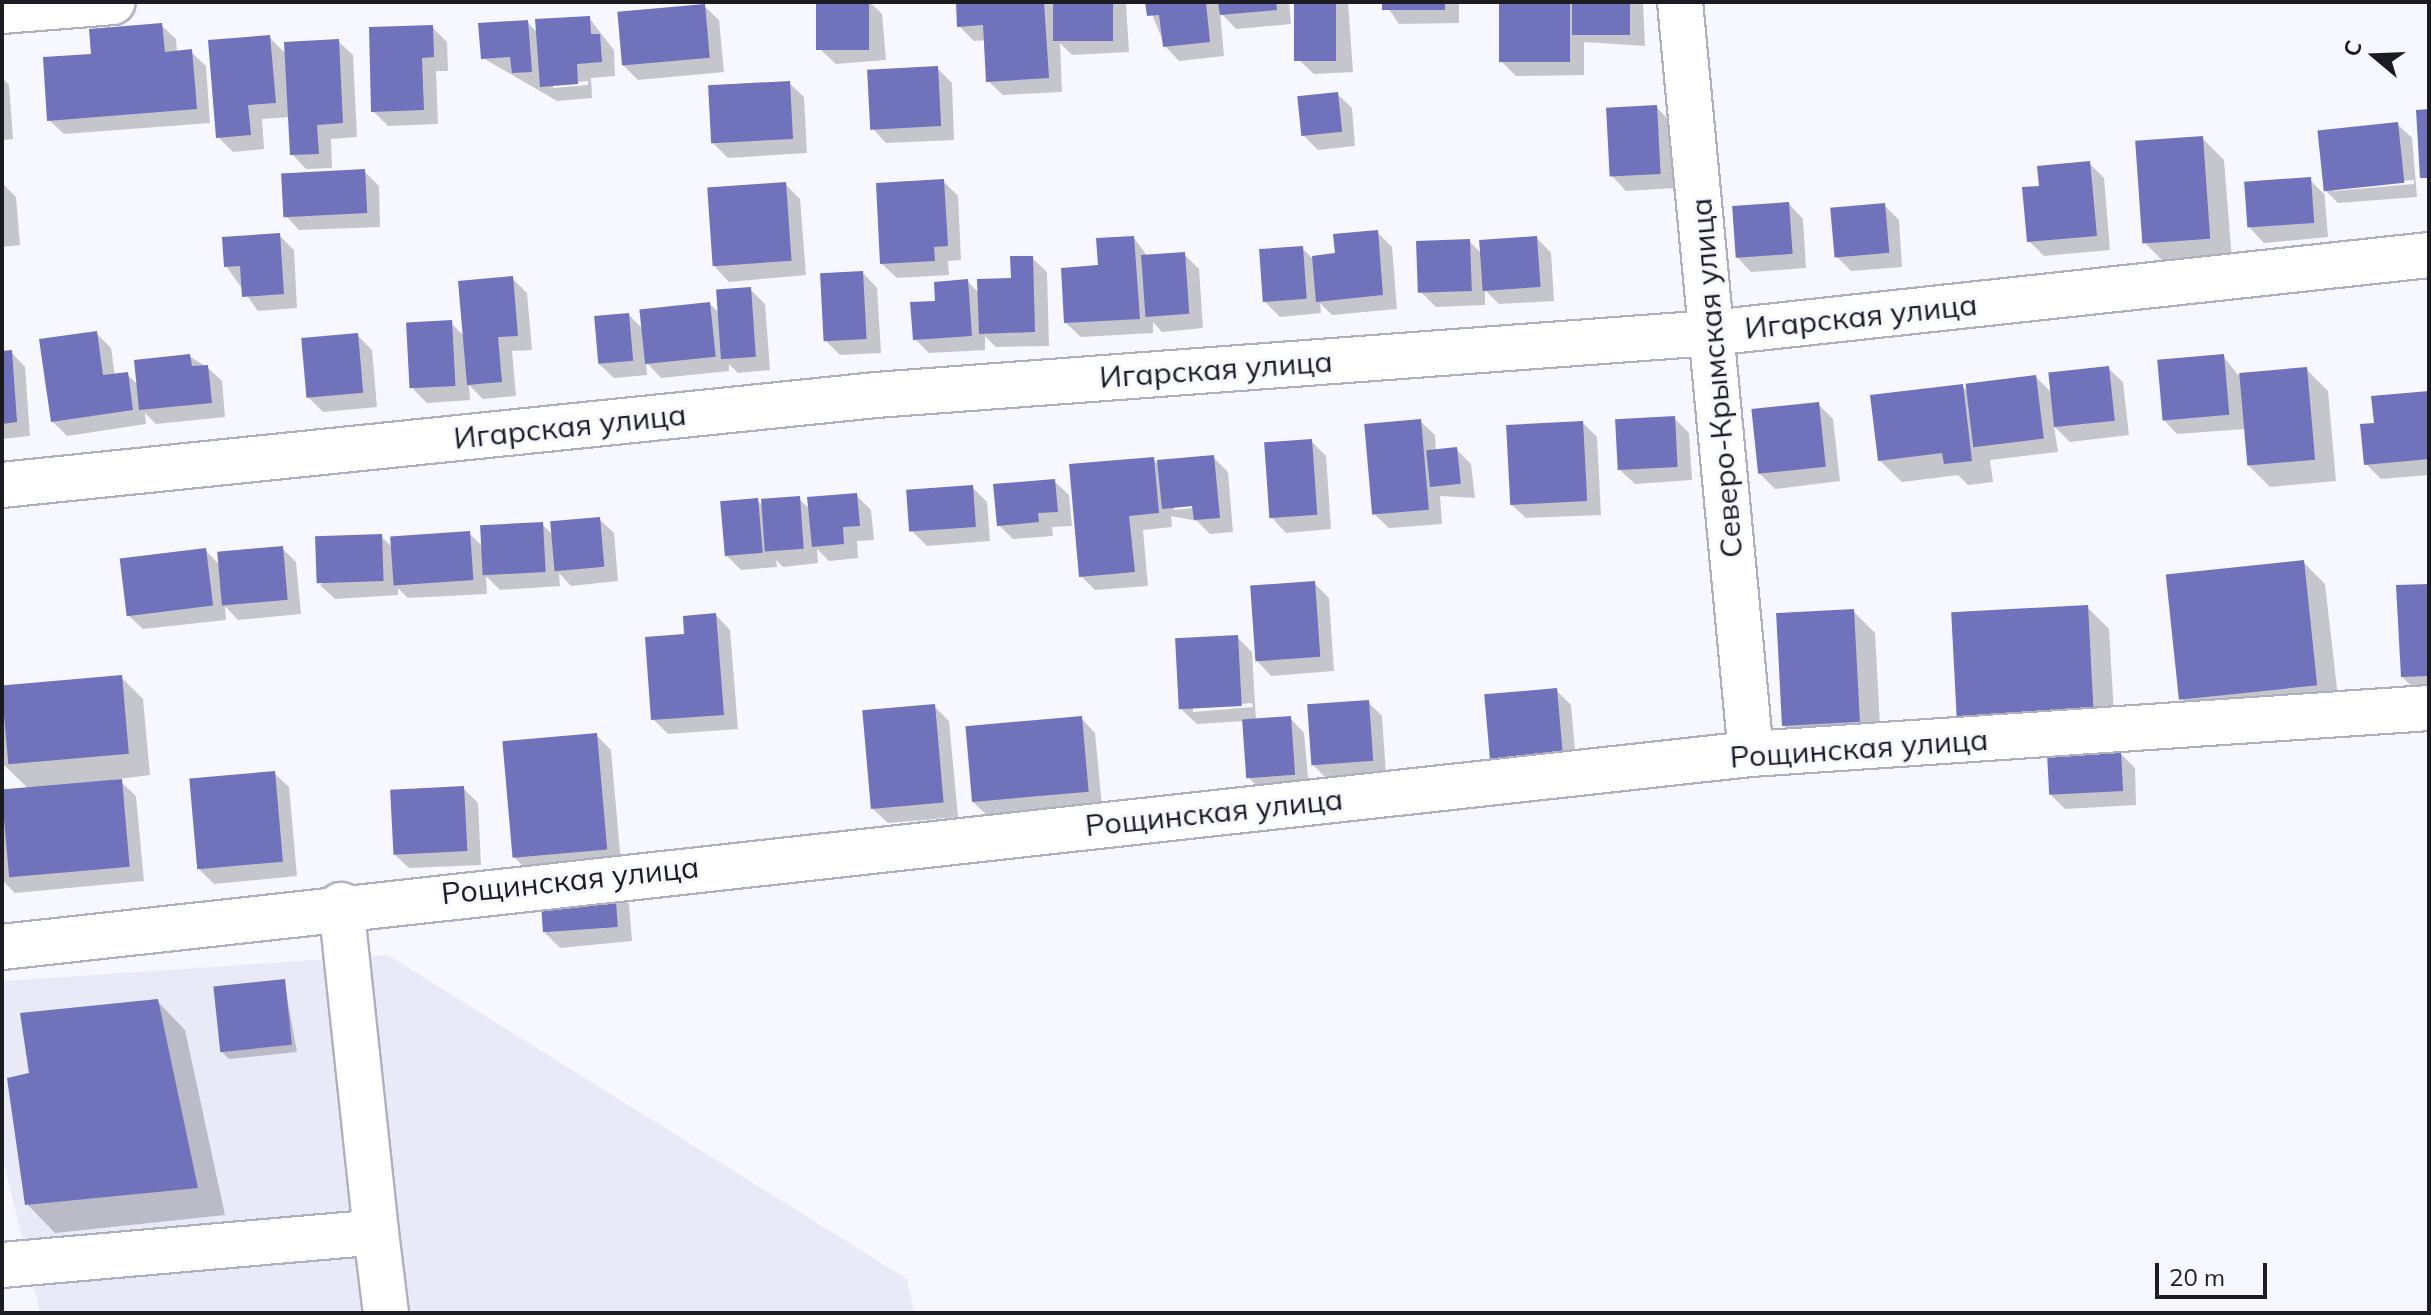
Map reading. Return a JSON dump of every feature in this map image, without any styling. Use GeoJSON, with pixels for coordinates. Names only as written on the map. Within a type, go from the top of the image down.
{"type":"FeatureCollection","features":[{"type":"Feature","properties":{"kind":"street"},"geometry":{"type":"LineString","coordinates":[[2,11],[113,2]]}},
{"type":"Feature","properties":{"kind":"street","name":"Северо-Крымская улица"},"geometry":{"type":"LineString","coordinates":[[1680,2],[1751,754]]}},
{"type":"Feature","properties":{"kind":"street","name":"Игарская улица"},"geometry":{"type":"LineString","coordinates":[[2,485],[876,395],[1711,333],[2429,255]]}},
{"type":"Feature","properties":{"kind":"street","name":"Рощинская улица"},"geometry":{"type":"LineString","coordinates":[[2,947],[341,905],[1751,754],[2429,708]]}},
{"type":"Feature","properties":{"kind":"street"},"geometry":{"type":"LineString","coordinates":[[341,905],[386,1313]]}},
{"type":"Feature","properties":{"kind":"street"},"geometry":{"type":"LineString","coordinates":[[2,1265],[376,1232]]}},
{"type":"Feature","properties":{"kind":"shaded area"},"geometry":{"type":"Polygon","coordinates":[[[388,955],[907,1279],[914,1313],[40,1313],[2,1155],[2,981],[388,955]]]}},
{"type":"Feature","properties":{"kind":"building"},"geometry":{"type":"Polygon","coordinates":[[[816,2],[869,2],[869,50],[816,50],[816,2]]]}},
{"type":"Feature","properties":{"kind":"building"},"geometry":{"type":"Polygon","coordinates":[[[956,2],[1044,2],[1049,78],[986,82],[983,25],[957,27],[956,2]]]}},
{"type":"Feature","properties":{"kind":"building"},"geometry":{"type":"Polygon","coordinates":[[[1053,2],[1113,2],[1113,41],[1053,41],[1053,2]]]}},
{"type":"Feature","properties":{"kind":"building"},"geometry":{"type":"Polygon","coordinates":[[[1145,2],[1206,2],[1210,42],[1163,47],[1159,15],[1147,16],[1145,2]]]}},
{"type":"Feature","properties":{"kind":"building"},"geometry":{"type":"Polygon","coordinates":[[[1218,2],[1276,2],[1277,10],[1220,15],[1218,2]]]}},
{"type":"Feature","properties":{"kind":"building"},"geometry":{"type":"Polygon","coordinates":[[[1294,2],[1336,2],[1336,61],[1294,61],[1294,2]]]}},
{"type":"Feature","properties":{"kind":"building"},"geometry":{"type":"Polygon","coordinates":[[[1382,2],[1445,2],[1445,10],[1382,10],[1382,2]]]}},
{"type":"Feature","properties":{"kind":"building"},"geometry":{"type":"Polygon","coordinates":[[[1499,2],[1570,2],[1570,62],[1499,62],[1499,2]]]}},
{"type":"Feature","properties":{"kind":"building"},"geometry":{"type":"Polygon","coordinates":[[[1572,2],[1630,2],[1630,35],[1572,35],[1572,2]]]}},
{"type":"Feature","properties":{"kind":"building"},"geometry":{"type":"Polygon","coordinates":[[[705,4],[710,58],[622,65],[617,12],[705,4]]]}},
{"type":"Feature","properties":{"kind":"building"},"geometry":{"type":"Polygon","coordinates":[[[590,16],[591,34],[600,34],[602,62],[577,64],[578,84],[540,87],[535,19],[590,16]]]}},
{"type":"Feature","properties":{"kind":"building"},"geometry":{"type":"Polygon","coordinates":[[[528,20],[532,72],[512,73],[510,57],[481,59],[478,23],[528,20]]]}},
{"type":"Feature","properties":{"kind":"building"},"geometry":{"type":"Polygon","coordinates":[[[162,23],[165,52],[192,49],[197,109],[47,121],[43,57],[91,54],[89,29],[162,23]]]}},
{"type":"Feature","properties":{"kind":"building"},"geometry":{"type":"Polygon","coordinates":[[[433,25],[434,57],[422,58],[424,110],[371,112],[369,27],[433,25]]]}},
{"type":"Feature","properties":{"kind":"building"},"geometry":{"type":"Polygon","coordinates":[[[270,35],[276,103],[248,105],[251,135],[216,138],[208,40],[270,35]]]}},
{"type":"Feature","properties":{"kind":"building"},"geometry":{"type":"Polygon","coordinates":[[[339,39],[343,123],[317,125],[319,154],[290,155],[284,42],[339,39]]]}},
{"type":"Feature","properties":{"kind":"building"},"geometry":{"type":"Polygon","coordinates":[[[938,66],[941,126],[870,130],[867,70],[938,66]]]}},
{"type":"Feature","properties":{"kind":"building"},"geometry":{"type":"Polygon","coordinates":[[[790,81],[793,139],[711,143],[708,85],[790,81]]]}},
{"type":"Feature","properties":{"kind":"building"},"geometry":{"type":"Polygon","coordinates":[[[1338,92],[1342,132],[1301,136],[1297,96],[1338,92]]]}},
{"type":"Feature","properties":{"kind":"building"},"geometry":{"type":"Polygon","coordinates":[[[1657,105],[1661,174],[1610,177],[1606,108],[1657,105]]]}},
{"type":"Feature","properties":{"kind":"building"},"geometry":{"type":"Polygon","coordinates":[[[2429,109],[2429,178],[2420,178],[2416,110],[2429,109]]]}},
{"type":"Feature","properties":{"kind":"building"},"geometry":{"type":"Polygon","coordinates":[[[2398,122],[2404,183],[2324,191],[2317,130],[2398,122]]]}},
{"type":"Feature","properties":{"kind":"building"},"geometry":{"type":"Polygon","coordinates":[[[2203,136],[2210,239],[2142,243],[2135,141],[2203,136]]]}},
{"type":"Feature","properties":{"kind":"building"},"geometry":{"type":"Polygon","coordinates":[[[2090,161],[2097,236],[2027,242],[2022,187],[2039,186],[2037,166],[2090,161]]]}},
{"type":"Feature","properties":{"kind":"building"},"geometry":{"type":"Polygon","coordinates":[[[365,169],[367,213],[283,217],[281,173],[365,169]]]}},
{"type":"Feature","properties":{"kind":"building"},"geometry":{"type":"Polygon","coordinates":[[[2311,177],[2314,223],[2247,228],[2244,182],[2311,177]]]}},
{"type":"Feature","properties":{"kind":"building"},"geometry":{"type":"Polygon","coordinates":[[[944,179],[948,246],[934,247],[935,261],[880,264],[876,183],[944,179]]]}},
{"type":"Feature","properties":{"kind":"building"},"geometry":{"type":"Polygon","coordinates":[[[786,182],[792,261],[713,266],[707,188],[786,182]]]}},
{"type":"Feature","properties":{"kind":"building"},"geometry":{"type":"Polygon","coordinates":[[[1789,202],[1793,254],[1736,258],[1732,206],[1789,202]]]}},
{"type":"Feature","properties":{"kind":"building"},"geometry":{"type":"Polygon","coordinates":[[[1885,203],[1889,253],[1835,258],[1830,208],[1885,203]]]}},
{"type":"Feature","properties":{"kind":"building"},"geometry":{"type":"Polygon","coordinates":[[[1378,230],[1383,295],[1316,302],[1312,256],[1335,253],[1333,234],[1378,230]]]}},
{"type":"Feature","properties":{"kind":"building"},"geometry":{"type":"Polygon","coordinates":[[[280,233],[284,294],[242,297],[240,266],[224,267],[222,237],[280,233]]]}},
{"type":"Feature","properties":{"kind":"building"},"geometry":{"type":"Polygon","coordinates":[[[1134,236],[1140,319],[1064,323],[1061,268],[1098,265],[1096,238],[1134,236]]]}},
{"type":"Feature","properties":{"kind":"building"},"geometry":{"type":"Polygon","coordinates":[[[1537,236],[1541,287],[1483,291],[1479,240],[1537,236]]]}},
{"type":"Feature","properties":{"kind":"building"},"geometry":{"type":"Polygon","coordinates":[[[1470,239],[1472,291],[1418,293],[1416,241],[1470,239]]]}},
{"type":"Feature","properties":{"kind":"building"},"geometry":{"type":"Polygon","coordinates":[[[1303,246],[1307,299],[1263,302],[1259,249],[1303,246]]]}},
{"type":"Feature","properties":{"kind":"building"},"geometry":{"type":"Polygon","coordinates":[[[1185,252],[1189,314],[1145,317],[1141,255],[1185,252]]]}},
{"type":"Feature","properties":{"kind":"building"},"geometry":{"type":"Polygon","coordinates":[[[1010,256],[1033,256],[1035,332],[979,334],[977,279],[1011,278],[1010,256]]]}},
{"type":"Feature","properties":{"kind":"building"},"geometry":{"type":"Polygon","coordinates":[[[863,271],[867,339],[824,341],[820,273],[863,271]]]}},
{"type":"Feature","properties":{"kind":"building"},"geometry":{"type":"Polygon","coordinates":[[[513,276],[518,336],[498,337],[502,382],[467,385],[458,281],[513,276]]]}},
{"type":"Feature","properties":{"kind":"building"},"geometry":{"type":"Polygon","coordinates":[[[968,279],[972,336],[913,340],[910,302],[935,301],[934,282],[968,279]]]}},
{"type":"Feature","properties":{"kind":"building"},"geometry":{"type":"Polygon","coordinates":[[[751,287],[756,357],[721,359],[716,289],[751,287]]]}},
{"type":"Feature","properties":{"kind":"building"},"geometry":{"type":"Polygon","coordinates":[[[710,302],[716,357],[645,364],[639,309],[710,302]]]}},
{"type":"Feature","properties":{"kind":"building"},"geometry":{"type":"Polygon","coordinates":[[[629,313],[633,361],[598,364],[594,316],[629,313]]]}},
{"type":"Feature","properties":{"kind":"building"},"geometry":{"type":"Polygon","coordinates":[[[452,320],[455,386],[410,388],[406,322],[452,320]]]}},
{"type":"Feature","properties":{"kind":"building"},"geometry":{"type":"Polygon","coordinates":[[[97,331],[103,375],[128,372],[133,410],[51,422],[39,339],[97,331]]]}},
{"type":"Feature","properties":{"kind":"building"},"geometry":{"type":"Polygon","coordinates":[[[358,333],[363,393],[306,398],[301,338],[358,333]]]}},
{"type":"Feature","properties":{"kind":"building"},"geometry":{"type":"Polygon","coordinates":[[[12,350],[17,422],[2,424],[2,351],[12,350]]]}},
{"type":"Feature","properties":{"kind":"building"},"geometry":{"type":"Polygon","coordinates":[[[190,354],[192,366],[208,365],[212,403],[139,410],[134,360],[190,354]]]}},
{"type":"Feature","properties":{"kind":"building"},"geometry":{"type":"Polygon","coordinates":[[[2224,354],[2229,415],[2163,421],[2157,360],[2224,354]]]}},
{"type":"Feature","properties":{"kind":"building"},"geometry":{"type":"Polygon","coordinates":[[[2109,366],[2115,421],[2054,427],[2048,372],[2109,366]]]}},
{"type":"Feature","properties":{"kind":"building"},"geometry":{"type":"Polygon","coordinates":[[[2307,367],[2315,460],[2247,466],[2239,373],[2307,367]]]}},
{"type":"Feature","properties":{"kind":"building"},"geometry":{"type":"Polygon","coordinates":[[[2036,375],[2044,439],[1973,447],[1966,384],[2036,375]]]}},
{"type":"Feature","properties":{"kind":"building"},"geometry":{"type":"Polygon","coordinates":[[[1963,384],[1972,461],[1944,464],[1942,453],[1878,461],[1870,395],[1963,384]]]}},
{"type":"Feature","properties":{"kind":"building"},"geometry":{"type":"Polygon","coordinates":[[[2429,391],[2429,459],[2364,465],[2360,424],[2374,423],[2371,396],[2429,391]]]}},
{"type":"Feature","properties":{"kind":"building"},"geometry":{"type":"Polygon","coordinates":[[[1819,402],[1826,467],[1758,474],[1751,409],[1819,402]]]}},
{"type":"Feature","properties":{"kind":"building"},"geometry":{"type":"Polygon","coordinates":[[[1675,416],[1678,467],[1618,470],[1615,419],[1675,416]]]}},
{"type":"Feature","properties":{"kind":"building"},"geometry":{"type":"Polygon","coordinates":[[[1421,419],[1429,510],[1372,515],[1364,424],[1421,419]]]}},
{"type":"Feature","properties":{"kind":"building"},"geometry":{"type":"Polygon","coordinates":[[[1583,421],[1587,501],[1510,505],[1506,425],[1583,421]]]}},
{"type":"Feature","properties":{"kind":"building"},"geometry":{"type":"Polygon","coordinates":[[[1312,439],[1317,515],[1269,518],[1264,442],[1312,439]]]}},
{"type":"Feature","properties":{"kind":"building"},"geometry":{"type":"Polygon","coordinates":[[[1457,447],[1461,484],[1430,487],[1426,450],[1457,447]]]}},
{"type":"Feature","properties":{"kind":"building"},"geometry":{"type":"Polygon","coordinates":[[[1214,455],[1220,518],[1194,520],[1192,506],[1162,509],[1157,460],[1214,455]]]}},
{"type":"Feature","properties":{"kind":"building"},"geometry":{"type":"Polygon","coordinates":[[[1154,457],[1159,513],[1129,516],[1135,572],[1079,577],[1069,464],[1154,457]]]}},
{"type":"Feature","properties":{"kind":"building"},"geometry":{"type":"Polygon","coordinates":[[[1055,479],[1058,512],[1038,513],[1039,522],[997,526],[993,484],[1055,479]]]}},
{"type":"Feature","properties":{"kind":"building"},"geometry":{"type":"Polygon","coordinates":[[[973,485],[976,527],[909,532],[906,490],[973,485]]]}},
{"type":"Feature","properties":{"kind":"building"},"geometry":{"type":"Polygon","coordinates":[[[857,493],[860,526],[843,527],[844,544],[812,547],[807,497],[857,493]]]}},
{"type":"Feature","properties":{"kind":"building"},"geometry":{"type":"Polygon","coordinates":[[[800,496],[804,549],[765,552],[761,499],[800,496]]]}},
{"type":"Feature","properties":{"kind":"building"},"geometry":{"type":"Polygon","coordinates":[[[758,498],[763,553],[725,556],[720,501],[758,498]]]}},
{"type":"Feature","properties":{"kind":"building"},"geometry":{"type":"Polygon","coordinates":[[[600,517],[604,567],[555,571],[550,521],[600,517]]]}},
{"type":"Feature","properties":{"kind":"building"},"geometry":{"type":"Polygon","coordinates":[[[543,522],[546,572],[483,575],[480,525],[543,522]]]}},
{"type":"Feature","properties":{"kind":"building"},"geometry":{"type":"Polygon","coordinates":[[[470,531],[473,580],[394,585],[390,537],[470,531]]]}},
{"type":"Feature","properties":{"kind":"building"},"geometry":{"type":"Polygon","coordinates":[[[382,534],[384,581],[317,583],[315,536],[382,534]]]}},
{"type":"Feature","properties":{"kind":"building"},"geometry":{"type":"Polygon","coordinates":[[[283,546],[288,600],[222,606],[217,552],[283,546]]]}},
{"type":"Feature","properties":{"kind":"building"},"geometry":{"type":"Polygon","coordinates":[[[206,548],[213,606],[127,616],[120,559],[206,548]]]}},
{"type":"Feature","properties":{"kind":"building"},"geometry":{"type":"Polygon","coordinates":[[[2304,560],[2317,685],[2179,700],[2166,575],[2304,560]]]}},
{"type":"Feature","properties":{"kind":"building"},"geometry":{"type":"Polygon","coordinates":[[[1315,581],[1320,657],[1255,661],[1250,586],[1315,581]]]}},
{"type":"Feature","properties":{"kind":"building"},"geometry":{"type":"Polygon","coordinates":[[[2429,584],[2429,676],[2401,677],[2396,585],[2429,584]]]}},
{"type":"Feature","properties":{"kind":"building"},"geometry":{"type":"Polygon","coordinates":[[[2088,605],[2093,710],[1957,717],[1951,612],[2088,605]]]}},
{"type":"Feature","properties":{"kind":"building"},"geometry":{"type":"Polygon","coordinates":[[[1854,609],[1860,722],[1782,726],[1776,613],[1854,609]]]}},
{"type":"Feature","properties":{"kind":"building"},"geometry":{"type":"Polygon","coordinates":[[[716,613],[724,715],[651,720],[645,637],[684,634],[683,616],[716,613]]]}},
{"type":"Feature","properties":{"kind":"building"},"geometry":{"type":"Polygon","coordinates":[[[1238,635],[1242,706],[1179,709],[1175,638],[1238,635]]]}},
{"type":"Feature","properties":{"kind":"building"},"geometry":{"type":"Polygon","coordinates":[[[122,675],[129,754],[8,764],[2,685],[122,675]]]}},
{"type":"Feature","properties":{"kind":"building"},"geometry":{"type":"Polygon","coordinates":[[[1557,688],[1563,759],[1490,765],[1484,694],[1557,688]]]}},
{"type":"Feature","properties":{"kind":"building"},"geometry":{"type":"Polygon","coordinates":[[[1369,700],[1373,761],[1311,765],[1307,704],[1369,700]]]}},
{"type":"Feature","properties":{"kind":"building"},"geometry":{"type":"Polygon","coordinates":[[[935,704],[944,803],[871,809],[862,710],[935,704]]]}},
{"type":"Feature","properties":{"kind":"building"},"geometry":{"type":"Polygon","coordinates":[[[1082,716],[1089,792],[972,802],[965,726],[1082,716]]]}},
{"type":"Feature","properties":{"kind":"building"},"geometry":{"type":"Polygon","coordinates":[[[1291,716],[1295,775],[1246,778],[1242,719],[1291,716]]]}},
{"type":"Feature","properties":{"kind":"building"},"geometry":{"type":"Polygon","coordinates":[[[597,733],[607,850],[513,858],[502,741],[597,733]]]}},
{"type":"Feature","properties":{"kind":"building"},"geometry":{"type":"Polygon","coordinates":[[[2121,751],[2123,791],[2049,795],[2047,755],[2121,751]]]}},
{"type":"Feature","properties":{"kind":"building"},"geometry":{"type":"Polygon","coordinates":[[[275,771],[283,862],[197,869],[189,778],[275,771]]]}},
{"type":"Feature","properties":{"kind":"building"},"geometry":{"type":"Polygon","coordinates":[[[122,779],[130,867],[9,877],[2,789],[122,779]]]}},
{"type":"Feature","properties":{"kind":"building"},"geometry":{"type":"Polygon","coordinates":[[[464,786],[467,851],[394,855],[390,790],[464,786]]]}},
{"type":"Feature","properties":{"kind":"building"},"geometry":{"type":"Polygon","coordinates":[[[615,887],[618,927],[543,932],[540,892],[615,887]]]}},
{"type":"Feature","properties":{"kind":"building"},"geometry":{"type":"Polygon","coordinates":[[[285,979],[292,1045],[220,1052],[213,987],[285,979]]]}},
{"type":"Feature","properties":{"kind":"building"},"geometry":{"type":"Polygon","coordinates":[[[158,999],[198,1188],[25,1205],[7,1078],[29,1073],[20,1013],[158,999]]]}}]}
